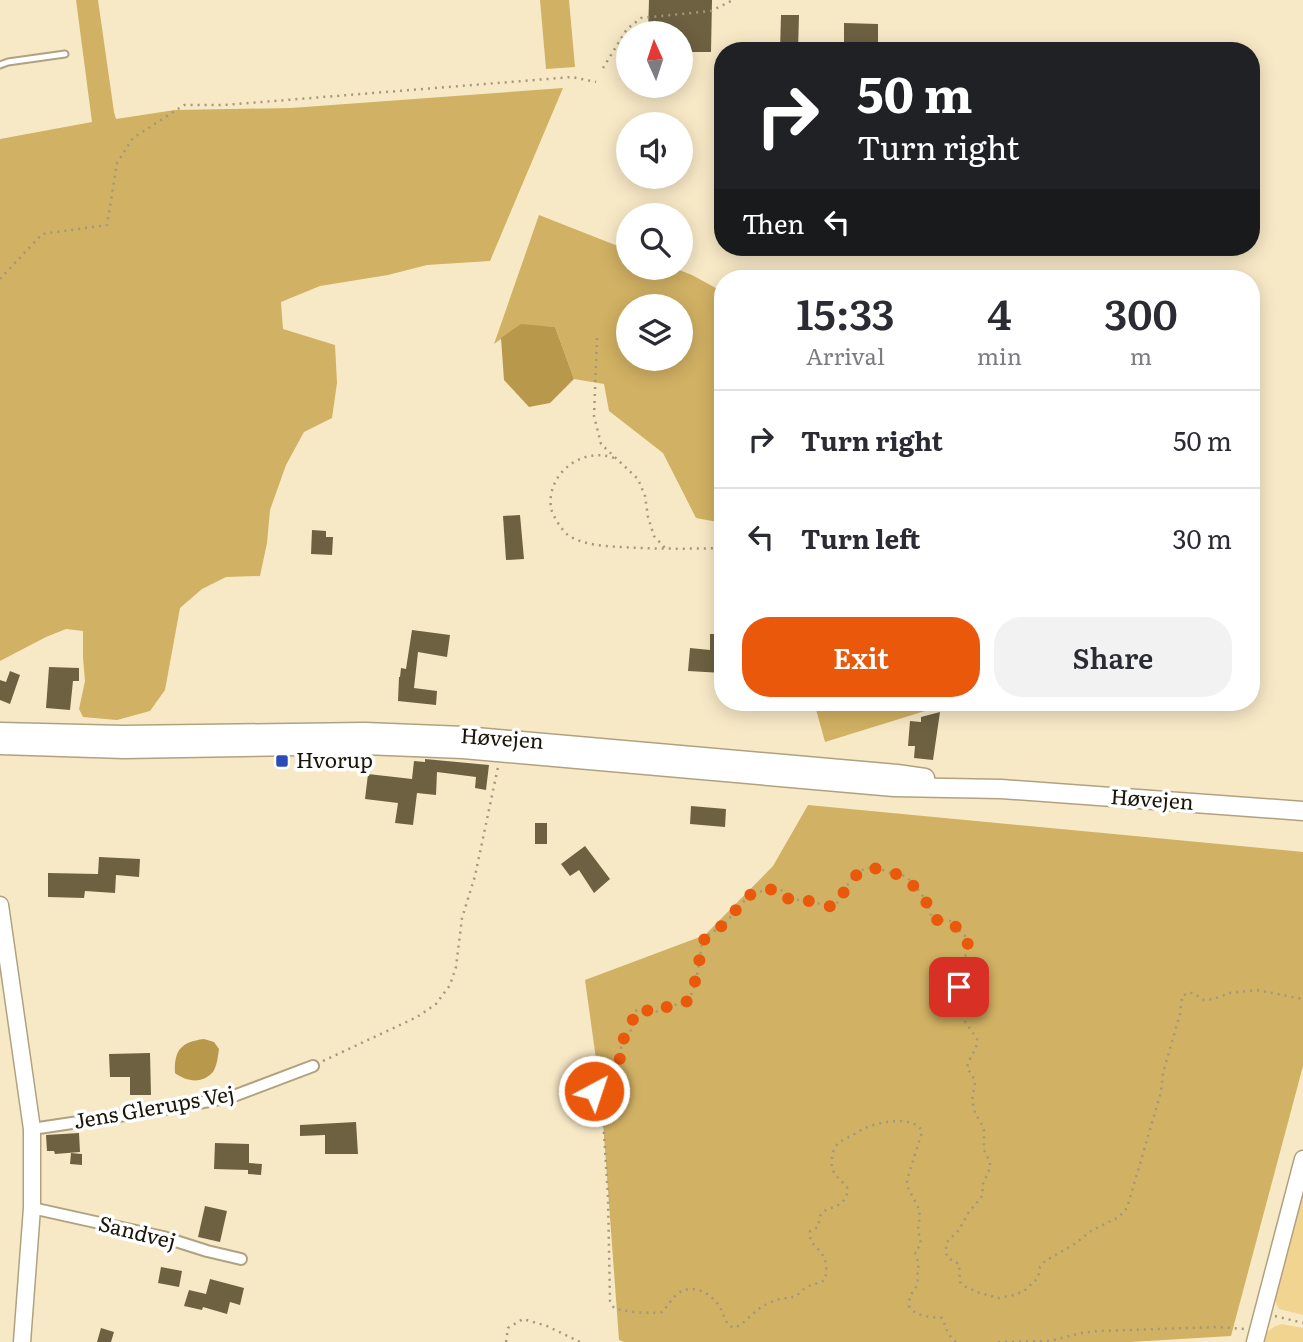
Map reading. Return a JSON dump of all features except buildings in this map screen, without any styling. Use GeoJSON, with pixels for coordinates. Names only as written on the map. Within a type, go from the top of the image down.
{"type":"FeatureCollection","features":[{"type":"Feature","properties":{"kind":"main road","name":"Høvejen"},"geometry":{"type":"LineString","coordinates":[[0,732],[123,735],[365,732],[464,736],[897,774],[1001,789]]}},
{"type":"Feature","properties":{"kind":"main road","name":"Høvejen"},"geometry":{"type":"LineString","coordinates":[[0,745],[124,749],[364,745],[463,748],[894,787],[1001,789],[1303,811]]}},
{"type":"Feature","properties":{"kind":"street"},"geometry":{"type":"LineString","coordinates":[[0,905],[32,1129],[32,1208],[22,1342]]}},
{"type":"Feature","properties":{"kind":"street","name":"Jens Glerups Vej"},"geometry":{"type":"LineString","coordinates":[[32,1129],[231,1097],[313,1066]]}},
{"type":"Feature","properties":{"kind":"street"},"geometry":{"type":"LineString","coordinates":[[1256,1337],[1303,1159]]}},
{"type":"Feature","properties":{"kind":"street","name":"Sandvej"},"geometry":{"type":"LineString","coordinates":[[32,1208],[163,1237],[241,1259]]}},
{"type":"Feature","properties":{"kind":"lane"},"geometry":{"type":"LineString","coordinates":[[0,65],[65,54]]}},
{"type":"Feature","properties":{"kind":"path"},"geometry":{"type":"LineString","coordinates":[[603,68],[628,29],[641,18],[711,11],[733,0]]}},
{"type":"Feature","properties":{"kind":"path"},"geometry":{"type":"LineString","coordinates":[[0,279],[42,234],[107,225],[117,163],[133,138],[184,105],[224,105],[572,77],[596,82]]}},
{"type":"Feature","properties":{"kind":"path"},"geometry":{"type":"LineString","coordinates":[[597,338],[594,416],[601,444],[638,479],[645,496],[654,536],[666,548]]}},
{"type":"Feature","properties":{"kind":"path"},"geometry":{"type":"LineString","coordinates":[[614,458],[605,454],[578,459],[555,481],[551,511],[571,538],[594,545],[714,548]]}},
{"type":"Feature","properties":{"kind":"path"},"geometry":{"type":"LineString","coordinates":[[313,1066],[417,1017],[436,1004],[450,985],[456,967],[462,918],[475,876],[501,752]]}},
{"type":"Feature","properties":{"kind":"path"},"geometry":{"type":"LineString","coordinates":[[956,1342],[949,1336],[942,1318],[926,1317],[912,1311],[909,1306],[911,1292],[918,1281],[916,1272],[919,1265],[915,1252],[921,1239],[918,1207],[909,1192],[907,1180],[922,1132],[917,1124],[901,1121],[865,1127],[836,1146],[831,1161],[832,1169],[848,1189],[847,1194],[841,1204],[820,1216],[817,1227],[810,1231],[809,1236],[826,1260],[825,1280],[804,1289],[798,1295],[777,1299],[762,1306],[734,1328],[728,1325],[722,1310],[710,1295],[700,1290],[681,1292],[674,1296],[662,1312],[652,1314],[614,1308],[610,1301],[603,1117],[594,1091],[607,1074],[614,1072],[621,1057],[621,1042],[631,1030],[637,1010],[659,1013],[668,1006],[686,1002],[692,990],[705,937],[722,927],[751,893],[776,889],[784,891],[789,900],[809,901],[833,907],[861,870],[880,868],[907,878],[926,901],[932,917],[937,920],[947,919],[967,937],[968,947],[958,981],[966,1000],[964,1020],[977,1039],[976,1049],[970,1056],[967,1068],[975,1083],[972,1100],[984,1131],[984,1150],[990,1168],[984,1179],[983,1194],[958,1231],[947,1242],[946,1253],[948,1258],[959,1264],[960,1282],[964,1286],[998,1298],[1024,1292],[1038,1278],[1040,1267],[1045,1261],[1118,1217],[1126,1208],[1161,1092],[1163,1073],[1180,1014],[1182,997],[1186,993],[1193,993],[1204,1000],[1257,990],[1303,999]]}},
{"type":"Feature","properties":{"kind":"path"},"geometry":{"type":"LineString","coordinates":[[1262,1313],[1303,1323]]}},
{"type":"Feature","properties":{"kind":"path"},"geometry":{"type":"LineString","coordinates":[[506,1342],[508,1328],[523,1319],[547,1326],[580,1342]]}},
{"type":"Feature","properties":{"kind":"path"},"geometry":{"type":"LineString","coordinates":[[998,1342],[1050,1341],[1098,1331],[1219,1327],[1256,1337]]}},
{"type":"Feature","properties":{"kind":"shaded area"},"geometry":{"type":"Polygon","coordinates":[[[76,0],[98,0],[116,119],[175,110],[291,108],[563,88],[490,261],[427,265],[388,275],[320,286],[281,302],[283,329],[335,345],[337,383],[332,418],[304,432],[286,465],[270,510],[260,576],[226,577],[202,589],[180,608],[165,690],[150,711],[117,720],[83,717],[79,709],[85,681],[83,631],[66,629],[0,661],[0,139],[92,122],[76,0]]]}},
{"type":"Feature","properties":{"kind":"shaded area"},"geometry":{"type":"Polygon","coordinates":[[[540,0],[569,0],[575,67],[546,69],[540,0]]]}},
{"type":"Feature","properties":{"kind":"shaded area"},"geometry":{"type":"Polygon","coordinates":[[[539,215],[616,245],[616,280],[693,280],[693,276],[714,287],[714,521],[696,518],[663,453],[609,411],[604,384],[574,379],[555,327],[521,325],[494,344],[539,215]]]}},
{"type":"Feature","properties":{"kind":"shaded area"},"geometry":{"type":"Polygon","coordinates":[[[521,324],[555,327],[574,379],[550,403],[529,407],[504,380],[501,338],[521,324]]]}},
{"type":"Feature","properties":{"kind":"shaded area"},"geometry":{"type":"Polygon","coordinates":[[[816,711],[925,711],[825,742],[816,711]]]}},
{"type":"Feature","properties":{"kind":"shaded area"},"geometry":{"type":"Polygon","coordinates":[[[808,805],[1303,852],[1303,1066],[1231,1336],[1130,1342],[619,1340],[601,1095],[585,980],[705,935],[773,866],[808,805]]]}},
{"type":"Feature","properties":{"kind":"shaded area"},"geometry":{"type":"Polygon","coordinates":[[[204,1039],[214,1042],[219,1049],[213,1072],[199,1080],[184,1078],[175,1073],[180,1048],[190,1042],[204,1039]]]}},
{"type":"Feature","properties":{"kind":"shaded area"},"geometry":{"type":"Polygon","coordinates":[[[1303,1190],[1303,1315],[1279,1309],[1275,1296],[1303,1190]]]}},
{"type":"Feature","properties":{"kind":"shaded area"},"geometry":{"type":"Polygon","coordinates":[[[1282,1324],[1303,1328],[1303,1342],[1262,1342],[1269,1330],[1282,1324]]]}},
{"type":"Feature","properties":{"kind":"place","name":"Hvorup"},"geometry":{"type":"Point","coordinates":[282,761]}},
{"type":"Feature","properties":{"kind":"route"},"geometry":{"type":"LineString","coordinates":[[594,1091],[607,1074],[614,1072],[621,1057],[621,1042],[631,1030],[634,1013],[640,1009],[659,1013],[668,1006],[686,1002],[692,990],[705,937],[722,927],[738,906],[756,891],[776,889],[784,891],[789,900],[809,901],[833,907],[861,870],[880,868],[907,878],[926,901],[932,917],[937,920],[947,919],[967,937],[968,947],[959,975],[959,987]]}}]}
